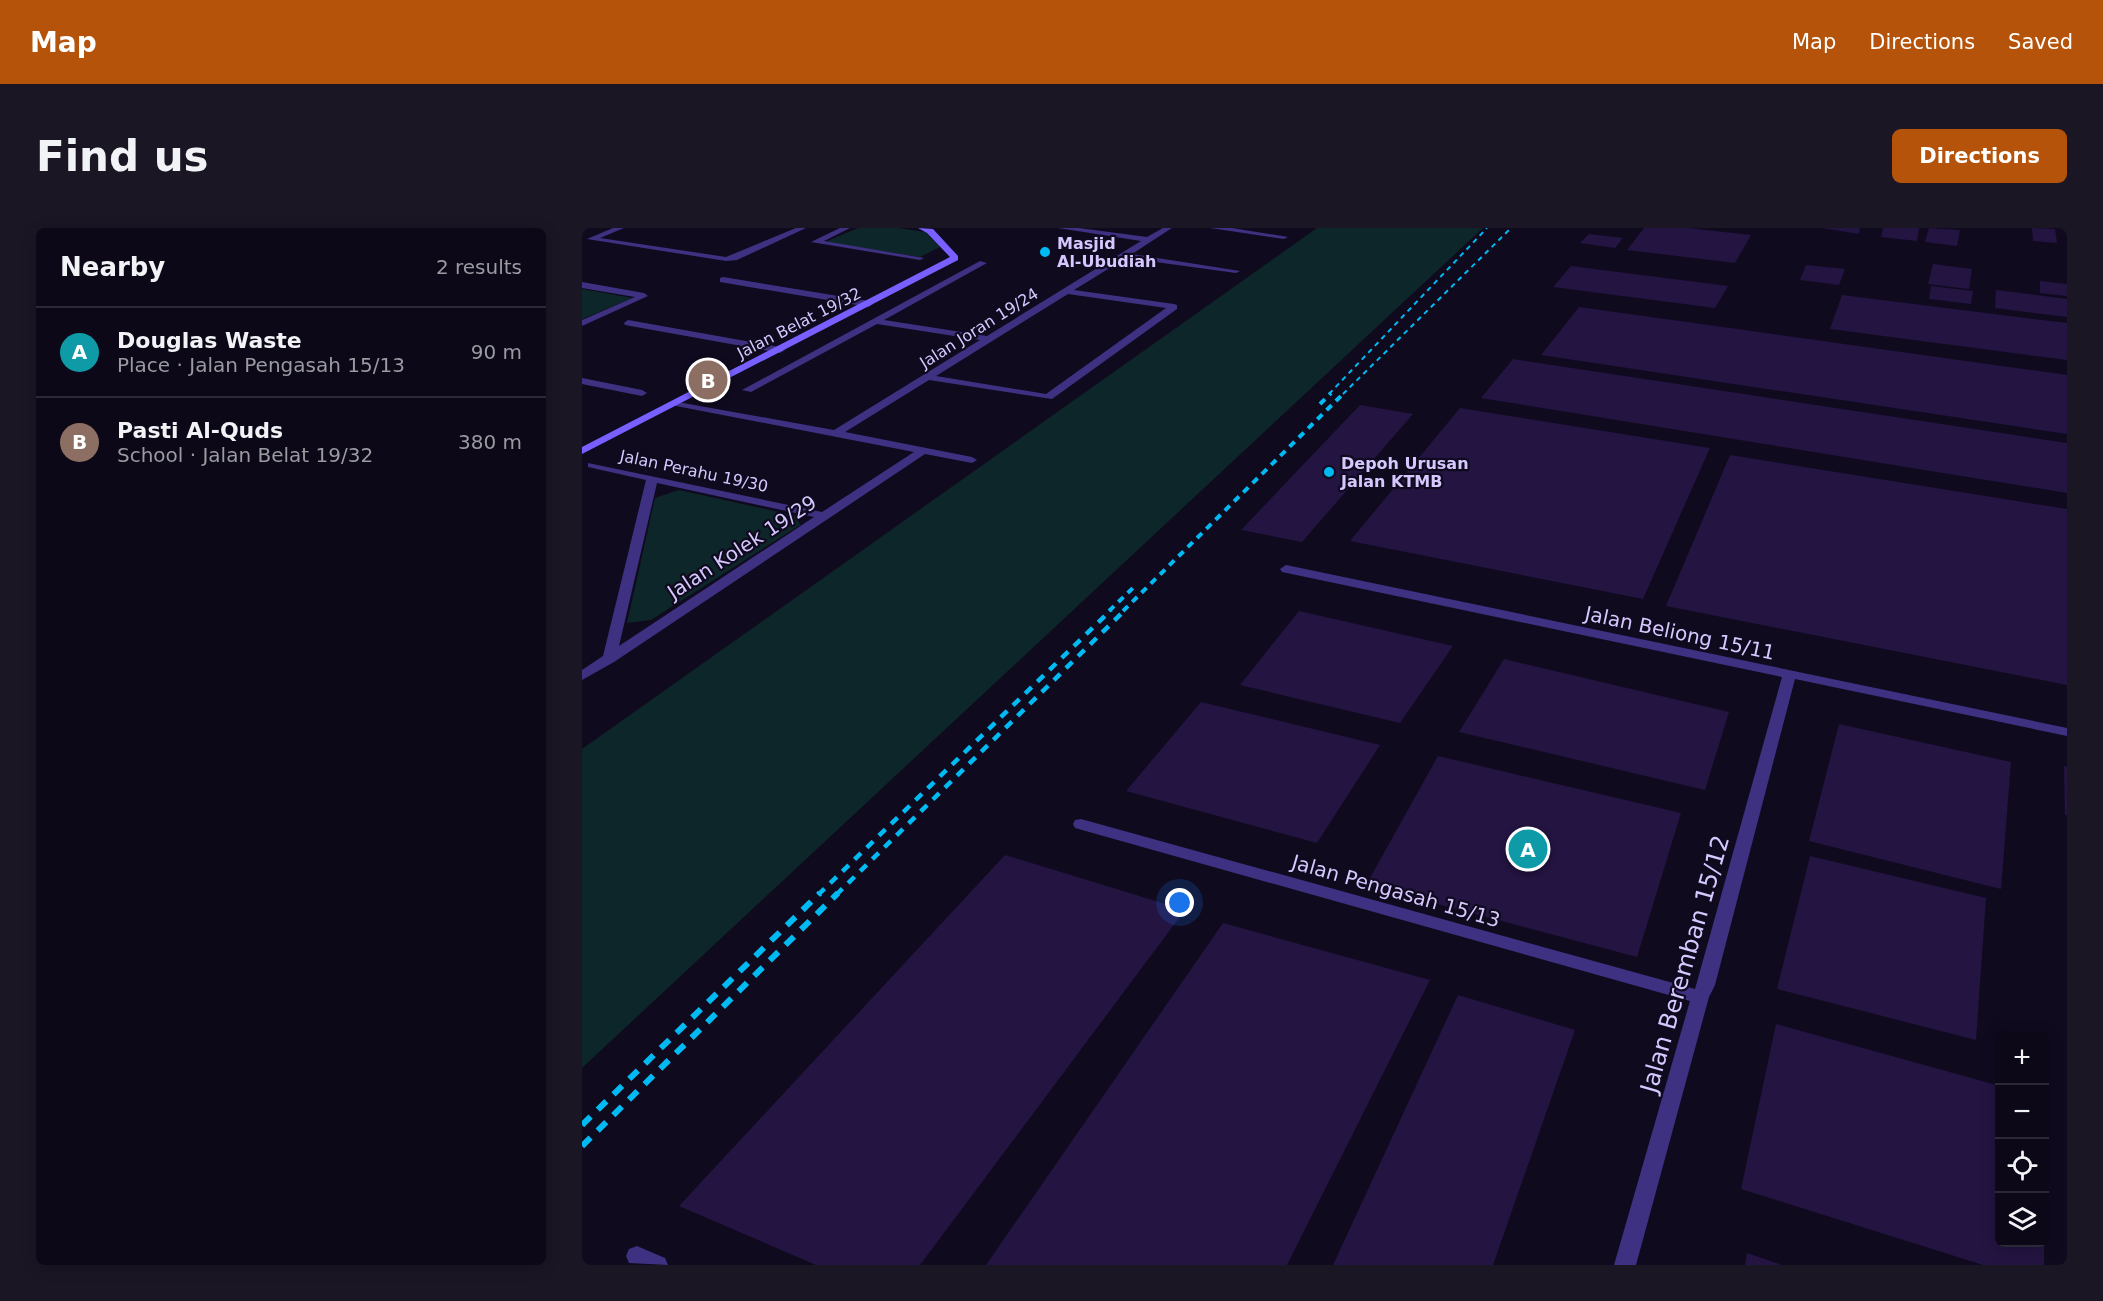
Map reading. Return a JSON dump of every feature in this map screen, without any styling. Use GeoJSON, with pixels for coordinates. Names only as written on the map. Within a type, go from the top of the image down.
{"type":"FeatureCollection","features":[{"type":"Feature","properties":{"kind":"street"},"geometry":{"type":"LineString","coordinates":[[582,242],[620,228]]}},
{"type":"Feature","properties":{"kind":"street"},"geometry":{"type":"LineString","coordinates":[[591,239],[718,259],[734,258],[802,228]]}},
{"type":"Feature","properties":{"kind":"street"},"geometry":{"type":"LineString","coordinates":[[846,228],[815,242],[920,258]]}},
{"type":"Feature","properties":{"kind":"street","name":"Jalan Belat 19/32"},"geometry":{"type":"LineString","coordinates":[[582,451],[955,258],[930,231],[922,228]]}},
{"type":"Feature","properties":{"kind":"street"},"geometry":{"type":"LineString","coordinates":[[1062,228],[1149,240]]}},
{"type":"Feature","properties":{"kind":"street","name":"Jalan Joran 19/24"},"geometry":{"type":"LineString","coordinates":[[835,434],[1168,228]]}},
{"type":"Feature","properties":{"kind":"street"},"geometry":{"type":"LineString","coordinates":[[1214,228],[1284,237]]}},
{"type":"Feature","properties":{"kind":"street"},"geometry":{"type":"LineString","coordinates":[[1124,255],[1236,271]]}},
{"type":"Feature","properties":{"kind":"street"},"geometry":{"type":"LineString","coordinates":[[747,390],[983,264]]}},
{"type":"Feature","properties":{"kind":"street"},"geometry":{"type":"LineString","coordinates":[[723,280],[868,304]]}},
{"type":"Feature","properties":{"kind":"street"},"geometry":{"type":"LineString","coordinates":[[582,285],[644,296],[582,323]]}},
{"type":"Feature","properties":{"kind":"street"},"geometry":{"type":"LineString","coordinates":[[927,377],[1048,397],[1174,307],[1067,291]]}},
{"type":"Feature","properties":{"kind":"street"},"geometry":{"type":"LineString","coordinates":[[876,321],[990,339]]}},
{"type":"Feature","properties":{"kind":"street"},"geometry":{"type":"LineString","coordinates":[[628,322],[780,350]]}},
{"type":"Feature","properties":{"kind":"street"},"geometry":{"type":"LineString","coordinates":[[582,381],[642,393]]}},
{"type":"Feature","properties":{"kind":"street"},"geometry":{"type":"LineString","coordinates":[[676,403],[972,460]]}},
{"type":"Feature","properties":{"kind":"street","name":"Jalan Kolek 19/29"},"geometry":{"type":"LineString","coordinates":[[582,676],[923,451]]}},
{"type":"Feature","properties":{"kind":"street","name":"Jalan Perahu 19/30"},"geometry":{"type":"LineString","coordinates":[[592,465],[824,516]]}},
{"type":"Feature","properties":{"kind":"street"},"geometry":{"type":"LineString","coordinates":[[609,659],[652,478]]}},
{"type":"Feature","properties":{"kind":"street","name":"Jalan Beliong 15/11"},"geometry":{"type":"LineString","coordinates":[[1286,569],[1789,676],[2067,732]]}},
{"type":"Feature","properties":{"kind":"street","name":"Jalan Beremban 15/12"},"geometry":{"type":"LineString","coordinates":[[1625,1265],[1700,998],[1706,985],[1789,676]]}},
{"type":"Feature","properties":{"kind":"street","name":"Jalan Pengasah 15/13"},"geometry":{"type":"LineString","coordinates":[[1080,824],[1700,998]]}},
{"type":"Feature","properties":{"kind":"green space"},"geometry":{"type":"Polygon","coordinates":[[[858,228],[898,228],[925,232],[940,247],[920,257],[825,242],[858,228]]]}},
{"type":"Feature","properties":{"kind":"green space"},"geometry":{"type":"Polygon","coordinates":[[[1317,228],[1483,228],[582,1068],[582,749],[1317,228]]]}},
{"type":"Feature","properties":{"kind":"green space"},"geometry":{"type":"Polygon","coordinates":[[[582,289],[633,298],[582,319],[582,289]]]}},
{"type":"Feature","properties":{"kind":"green space"},"geometry":{"type":"Polygon","coordinates":[[[679,490],[797,516],[800,525],[651,620],[627,623],[655,498],[679,490]]]}},
{"type":"Feature","properties":{"kind":"building"},"geometry":{"type":"Polygon","coordinates":[[[1644,228],[1688,228],[1751,235],[1735,263],[1627,250],[1644,228]]]}},
{"type":"Feature","properties":{"kind":"building"},"geometry":{"type":"Polygon","coordinates":[[[1822,228],[1860,228],[1859,234],[1822,228]]]}},
{"type":"Feature","properties":{"kind":"building"},"geometry":{"type":"Polygon","coordinates":[[[1883,228],[1919,228],[1917,241],[1881,237],[1883,228]]]}},
{"type":"Feature","properties":{"kind":"building"},"geometry":{"type":"Polygon","coordinates":[[[1929,228],[1960,230],[1957,246],[1925,242],[1929,228]]]}},
{"type":"Feature","properties":{"kind":"building"},"geometry":{"type":"Polygon","coordinates":[[[2032,228],[2055,229],[2057,243],[2033,241],[2032,228]]]}},
{"type":"Feature","properties":{"kind":"building"},"geometry":{"type":"Polygon","coordinates":[[[1589,234],[1623,238],[1615,248],[1580,243],[1589,234]]]}},
{"type":"Feature","properties":{"kind":"building"},"geometry":{"type":"Polygon","coordinates":[[[1933,264],[1972,269],[1969,289],[1928,284],[1933,264]]]}},
{"type":"Feature","properties":{"kind":"building"},"geometry":{"type":"Polygon","coordinates":[[[1806,265],[1845,269],[1839,285],[1800,280],[1806,265]]]}},
{"type":"Feature","properties":{"kind":"building"},"geometry":{"type":"Polygon","coordinates":[[[1571,266],[1728,286],[1715,308],[1553,287],[1571,266]]]}},
{"type":"Feature","properties":{"kind":"building"},"geometry":{"type":"Polygon","coordinates":[[[2040,281],[2067,284],[2067,296],[2040,293],[2040,281]]]}},
{"type":"Feature","properties":{"kind":"building"},"geometry":{"type":"Polygon","coordinates":[[[1931,286],[1973,291],[1971,304],[1929,299],[1931,286]]]}},
{"type":"Feature","properties":{"kind":"building"},"geometry":{"type":"Polygon","coordinates":[[[1996,290],[2067,299],[2067,317],[1995,308],[1996,290]]]}},
{"type":"Feature","properties":{"kind":"building"},"geometry":{"type":"Polygon","coordinates":[[[1842,295],[2067,323],[2067,360],[1830,329],[1842,295]]]}},
{"type":"Feature","properties":{"kind":"building"},"geometry":{"type":"Polygon","coordinates":[[[1579,307],[2067,375],[2067,434],[1541,355],[1579,307]]]}},
{"type":"Feature","properties":{"kind":"building"},"geometry":{"type":"Polygon","coordinates":[[[1513,359],[2067,443],[2067,493],[1481,398],[1513,359]]]}},
{"type":"Feature","properties":{"kind":"building","name":"Depoh Urusan Jalan KTMB"},"geometry":{"type":"Polygon","coordinates":[[[1360,405],[1413,414],[1302,542],[1241,530],[1360,405]]]}},
{"type":"Feature","properties":{"kind":"building"},"geometry":{"type":"Polygon","coordinates":[[[1460,408],[1710,448],[1643,599],[1350,541],[1460,408]]]}},
{"type":"Feature","properties":{"kind":"building"},"geometry":{"type":"Polygon","coordinates":[[[1730,455],[2067,509],[2067,685],[1666,606],[1730,455]]]}},
{"type":"Feature","properties":{"kind":"building"},"geometry":{"type":"Polygon","coordinates":[[[1299,611],[1453,646],[1400,723],[1240,685],[1299,611]]]}},
{"type":"Feature","properties":{"kind":"building"},"geometry":{"type":"Polygon","coordinates":[[[1504,659],[1729,712],[1705,790],[1459,732],[1504,659]]]}},
{"type":"Feature","properties":{"kind":"building"},"geometry":{"type":"Polygon","coordinates":[[[1201,702],[1380,745],[1317,843],[1126,791],[1201,702]]]}},
{"type":"Feature","properties":{"kind":"building"},"geometry":{"type":"Polygon","coordinates":[[[1839,724],[2011,762],[2001,889],[1809,841],[1839,724]]]}},
{"type":"Feature","properties":{"kind":"building"},"geometry":{"type":"Polygon","coordinates":[[[1438,756],[1681,813],[1637,957],[1366,885],[1438,756]]]}},
{"type":"Feature","properties":{"kind":"building"},"geometry":{"type":"Polygon","coordinates":[[[2064,766],[2067,767],[2067,815],[2065,815],[2064,766]]]}},
{"type":"Feature","properties":{"kind":"building"},"geometry":{"type":"Polygon","coordinates":[[[1005,855],[1185,910],[920,1265],[816,1265],[679,1206],[1005,855]]]}},
{"type":"Feature","properties":{"kind":"building"},"geometry":{"type":"Polygon","coordinates":[[[1810,856],[1986,898],[1976,1040],[1777,989],[1810,856]]]}},
{"type":"Feature","properties":{"kind":"building"},"geometry":{"type":"Polygon","coordinates":[[[1223,923],[1430,980],[1287,1265],[986,1265],[1223,923]]]}},
{"type":"Feature","properties":{"kind":"building"},"geometry":{"type":"Polygon","coordinates":[[[1458,995],[1575,1030],[1493,1265],[1333,1265],[1458,995]]]}},
{"type":"Feature","properties":{"kind":"building"},"geometry":{"type":"Polygon","coordinates":[[[1776,1024],[1995,1085],[1995,1247],[2044,1247],[2044,1265],[1983,1265],[1741,1189],[1776,1024]]]}},
{"type":"Feature","properties":{"kind":"building"},"geometry":{"type":"Polygon","coordinates":[[[1747,1253],[1782,1265],[1745,1265],[1747,1253]]]}},
{"type":"Feature","properties":{"kind":"railway"},"geometry":{"type":"LineString","coordinates":[[1329,394],[1487,228]]}},
{"type":"Feature","properties":{"kind":"railway"},"geometry":{"type":"LineString","coordinates":[[1343,394],[1511,228]]}},
{"type":"Feature","properties":{"kind":"railway"},"geometry":{"type":"LineString","coordinates":[[1320,404],[1331,393]]}},
{"type":"Feature","properties":{"kind":"railway"},"geometry":{"type":"LineString","coordinates":[[1123,611],[1344,393]]}},
{"type":"Feature","properties":{"kind":"railway"},"geometry":{"type":"LineString","coordinates":[[1109,611],[1136,585]]}},
{"type":"Feature","properties":{"kind":"railway"},"geometry":{"type":"LineString","coordinates":[[818,895],[1111,610]]}},
{"type":"Feature","properties":{"kind":"railway"},"geometry":{"type":"LineString","coordinates":[[836,895],[1125,610]]}},
{"type":"Feature","properties":{"kind":"railway"},"geometry":{"type":"LineString","coordinates":[[582,1125],[820,893]]}},
{"type":"Feature","properties":{"kind":"railway"},"geometry":{"type":"LineString","coordinates":[[582,1146],[838,893]]}},
{"type":"Feature","properties":{"kind":"place","name":"Masjid Al-Ubudiah"},"geometry":{"type":"Point","coordinates":[1045,252]}},
{"type":"Feature","properties":{"kind":"place","name":"Pasti Al-Quds"},"geometry":{"type":"Point","coordinates":[708,380]}},
{"type":"Feature","properties":{"kind":"place","name":"Depoh Urusan Jalan KTMB"},"geometry":{"type":"Point","coordinates":[1329,472]}},
{"type":"Feature","properties":{"kind":"place","name":"Douglas Waste"},"geometry":{"type":"Point","coordinates":[1528,849]}}]}
